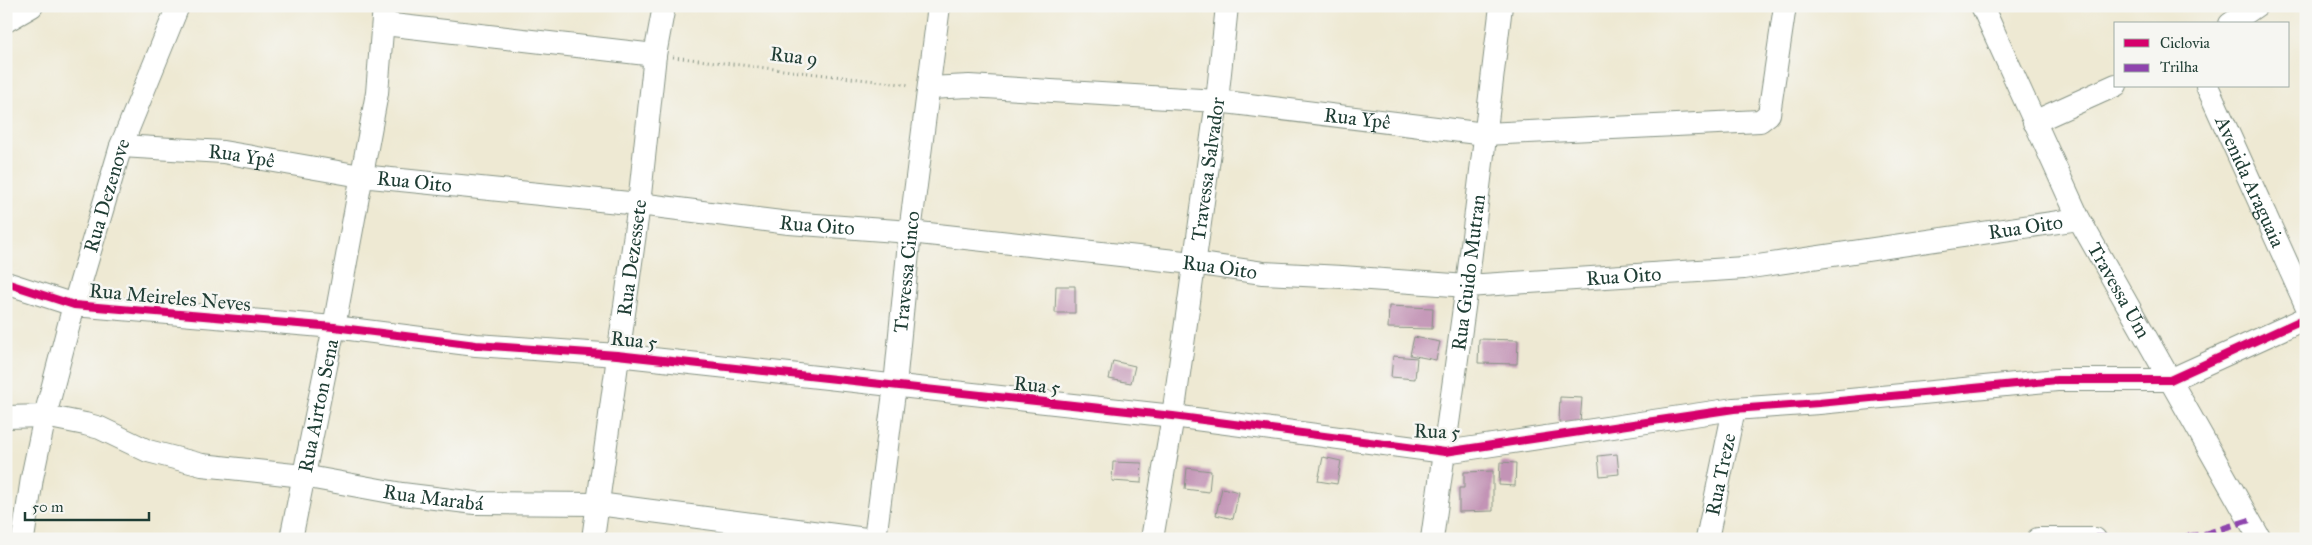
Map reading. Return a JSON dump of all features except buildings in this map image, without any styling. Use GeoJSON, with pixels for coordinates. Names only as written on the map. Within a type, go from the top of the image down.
{"type":"FeatureCollection","features":[{"type":"Feature","properties":{"kind":"street"},"geometry":{"type":"LineString","coordinates":[[6,21],[32,6]]}},
{"type":"Feature","properties":{"kind":"street","name":"Rua Dezenove"},"geometry":{"type":"LineString","coordinates":[[24,539],[32,478],[45,416],[74,306],[121,146],[178,6]]}},
{"type":"Feature","properties":{"kind":"street","name":"Rua Dezessete"},"geometry":{"type":"LineString","coordinates":[[593,539],[639,204],[655,55],[664,6]]}},
{"type":"Feature","properties":{"kind":"street","name":"Travessa Cinco"},"geometry":{"type":"LineString","coordinates":[[875,539],[895,385],[910,232],[939,6]]}},
{"type":"Feature","properties":{"kind":"street","name":"Travessa Salvador"},"geometry":{"type":"LineString","coordinates":[[1152,539],[1173,416],[1217,101],[1227,6]]}},
{"type":"Feature","properties":{"kind":"street","name":"Rua Guido Mutran"},"geometry":{"type":"LineString","coordinates":[[1432,539],[1467,286],[1501,6]]}},
{"type":"Feature","properties":{"kind":"street","name":"Rua Ypê"},"geometry":{"type":"LineString","coordinates":[[929,88],[968,86],[1217,101],[1485,134],[1760,121],[1769,114],[1785,6]]}},
{"type":"Feature","properties":{"kind":"street","name":"Travessa Um"},"geometry":{"type":"LineString","coordinates":[[1982,6],[2079,219],[2260,539]]}},
{"type":"Feature","properties":{"kind":"street"},"geometry":{"type":"LineString","coordinates":[[2233,22],[2256,6]]}},
{"type":"Feature","properties":{"kind":"street"},"geometry":{"type":"LineString","coordinates":[[384,15],[655,55]]}},
{"type":"Feature","properties":{"kind":"street","name":"Rua Airton Sena"},"geometry":{"type":"LineString","coordinates":[[291,539],[334,327],[377,93],[384,15]]}},
{"type":"Feature","properties":{"kind":"street"},"geometry":{"type":"LineString","coordinates":[[2034,122],[2114,86]]}},
{"type":"Feature","properties":{"kind":"street","name":"Avenida Araguaia"},"geometry":{"type":"LineString","coordinates":[[2208,88],[2306,305]]}},
{"type":"Feature","properties":{"kind":"street","name":"Rua Ypê"},"geometry":{"type":"LineString","coordinates":[[121,146],[223,152],[361,176]]}},
{"type":"Feature","properties":{"kind":"street","name":"Rua Oito"},"geometry":{"type":"LineString","coordinates":[[361,176],[639,204],[789,223],[910,232],[1193,263],[1263,273],[1342,276],[1467,286],[1744,268],[2079,219]]}},
{"type":"Feature","properties":{"kind":"street","name":"Rua Meireles Neves"},"geometry":{"type":"LineString","coordinates":[[6,283],[74,306],[334,327]]}},
{"type":"Feature","properties":{"kind":"street"},"geometry":{"type":"LineString","coordinates":[[2170,380],[2306,318]]}},
{"type":"Feature","properties":{"kind":"street","name":"Rua 5"},"geometry":{"type":"LineString","coordinates":[[334,327],[476,345],[617,354],[1173,416],[1445,452],[1734,409],[1819,403],[2057,380],[2170,380]]}},
{"type":"Feature","properties":{"kind":"street","name":"Rua Treze"},"geometry":{"type":"LineString","coordinates":[[1707,539],[1734,409]]}},
{"type":"Feature","properties":{"kind":"street","name":"Rua Marabá"},"geometry":{"type":"LineString","coordinates":[[6,417],[45,416],[100,428],[148,451],[178,460],[244,471],[303,476],[402,494],[475,503],[598,504],[866,539]]}},
{"type":"Feature","properties":{"kind":"street"},"geometry":{"type":"LineString","coordinates":[[2038,539],[2095,538]]}},
{"type":"Feature","properties":{"kind":"marked path"},"geometry":{"type":"LineString","coordinates":[[2168,539],[2204,534],[2250,520]]}},
{"type":"Feature","properties":{"kind":"marked path"},"geometry":{"type":"LineString","coordinates":[[2095,537],[2152,539]]}},
{"type":"Feature","properties":{"kind":"cycle path"},"geometry":{"type":"LineString","coordinates":[[6,283],[74,305],[334,327],[476,345],[617,355],[1173,416],[1445,452],[1734,409],[1819,403],[2057,380],[2170,380],[2306,318]]}}]}
